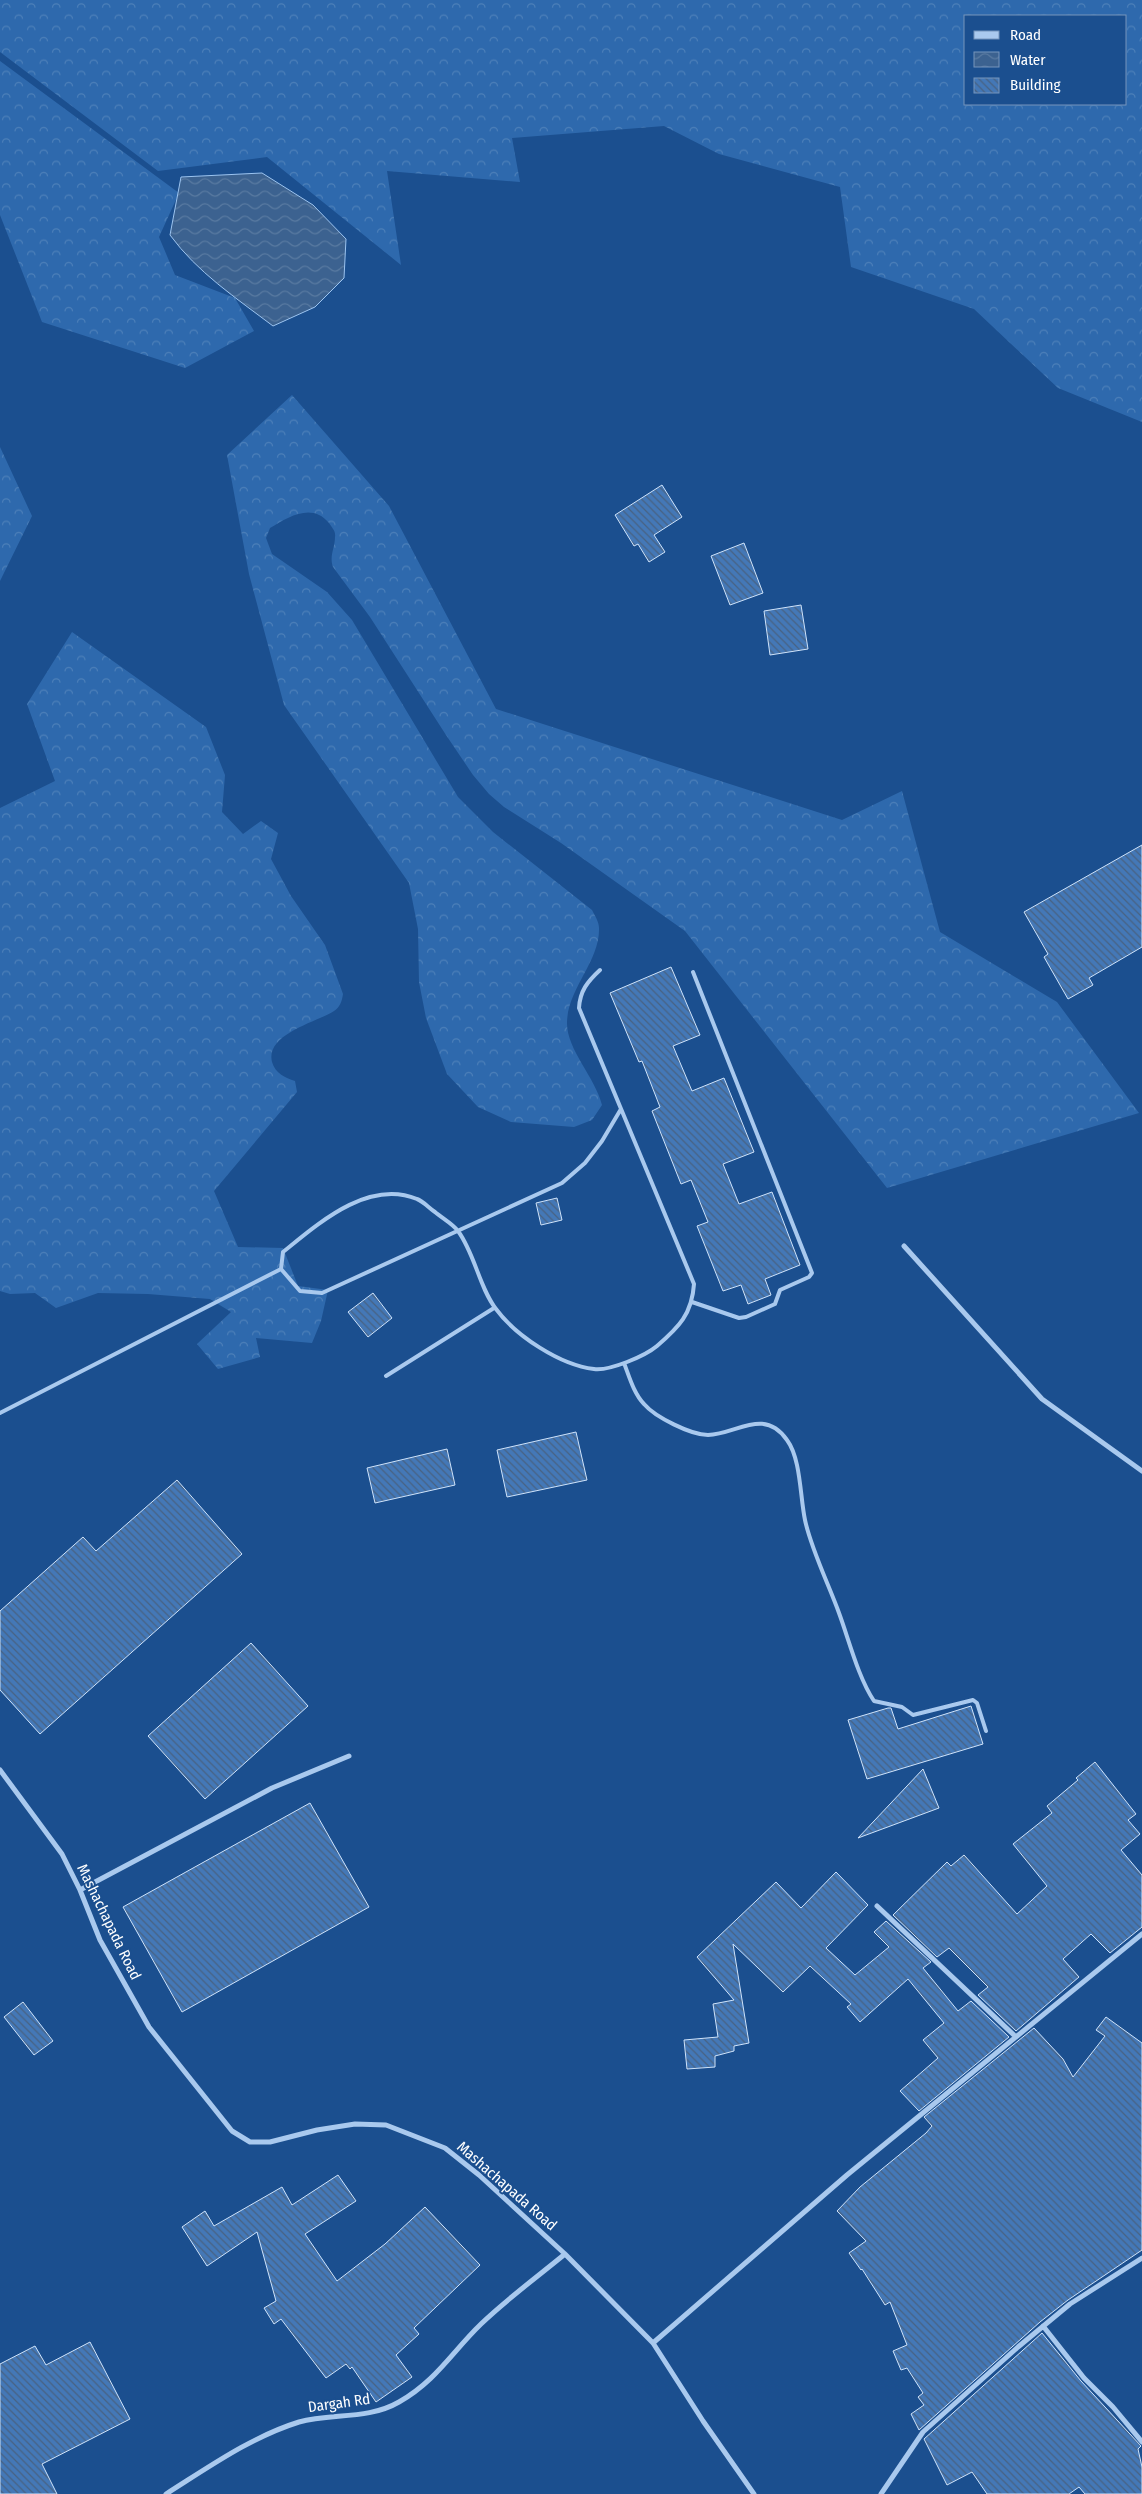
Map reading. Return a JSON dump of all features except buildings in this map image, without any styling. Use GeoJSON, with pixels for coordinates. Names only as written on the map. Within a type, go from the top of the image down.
{"type":"FeatureCollection","features":[{"type":"Feature","properties":{"kind":"street"},"geometry":{"type":"LineString","coordinates":[[904,1246],[1042,1399],[1142,1471]]}},
{"type":"Feature","properties":{"kind":"street"},"geometry":{"type":"LineString","coordinates":[[80,1890],[272,1788],[349,1756]]}},
{"type":"Feature","properties":{"kind":"street","name":"Mashachapada Road"},"geometry":{"type":"LineString","coordinates":[[0,1770],[62,1854],[80,1890],[100,1940],[149,2027],[232,2132],[250,2142],[270,2142],[317,2130],[355,2124],[386,2125],[445,2148],[479,2174],[564,2254],[653,2343],[703,2421],[754,2494]]}},
{"type":"Feature","properties":{"kind":"street"},"geometry":{"type":"LineString","coordinates":[[877,1906],[1016,2037]]}},
{"type":"Feature","properties":{"kind":"street"},"geometry":{"type":"LineString","coordinates":[[653,2343],[847,2174],[1142,1934]]}},
{"type":"Feature","properties":{"kind":"street","name":"Dargah Rd"},"geometry":{"type":"LineString","coordinates":[[166,2494],[269,2432],[301,2422],[371,2413],[397,2403],[419,2389],[444,2368],[480,2325],[564,2254]]}},
{"type":"Feature","properties":{"kind":"street"},"geometry":{"type":"LineString","coordinates":[[881,2494],[923,2432],[1070,2304],[1142,2258]]}},
{"type":"Feature","properties":{"kind":"street"},"geometry":{"type":"LineString","coordinates":[[1043,2326],[1084,2378],[1122,2417],[1142,2442]]}},
{"type":"Feature","properties":{"kind":"lane"},"geometry":{"type":"LineString","coordinates":[[600,970],[587,982],[580,995],[578,1008],[621,1109],[694,1284],[692,1302],[679,1326],[655,1348],[624,1363],[596,1370],[558,1358],[510,1326],[494,1308],[458,1230],[418,1199],[392,1193],[371,1196],[344,1207],[283,1252],[281,1268],[300,1291],[322,1293],[458,1230],[562,1183],[585,1163],[602,1141],[621,1109]]}},
{"type":"Feature","properties":{"kind":"lane"},"geometry":{"type":"LineString","coordinates":[[692,1302],[726,1314],[746,1317],[775,1304],[780,1290],[809,1277],[812,1273],[693,972]]}},
{"type":"Feature","properties":{"kind":"lane"},"geometry":{"type":"LineString","coordinates":[[0,1413],[281,1268]]}},
{"type":"Feature","properties":{"kind":"lane"},"geometry":{"type":"LineString","coordinates":[[386,1376],[494,1308]]}},
{"type":"Feature","properties":{"kind":"lane"},"geometry":{"type":"LineString","coordinates":[[624,1363],[643,1404],[659,1416],[692,1432],[705,1435],[718,1434],[752,1423],[769,1425],[782,1433],[789,1441],[795,1457],[806,1522],[874,1701],[902,1707],[912,1715],[973,1700],[977,1703],[986,1731]]}},
{"type":"Feature","properties":{"kind":"green space"},"geometry":{"type":"Polygon","coordinates":[[[0,0],[1142,0],[1142,422],[1058,388],[974,309],[851,267],[840,187],[719,154],[664,126],[512,138],[520,182],[387,171],[401,265],[267,157],[158,171],[0,52],[0,0]]]}},
{"type":"Feature","properties":{"kind":"green space"},"geometry":{"type":"Polygon","coordinates":[[[0,61],[179,193],[159,237],[175,275],[235,298],[254,331],[185,368],[42,322],[0,215],[0,61]]]}},
{"type":"Feature","properties":{"kind":"green space"},"geometry":{"type":"Polygon","coordinates":[[[292,395],[389,506],[496,709],[842,820],[902,791],[940,932],[1057,1002],[1139,1113],[887,1188],[685,931],[561,843],[504,807],[489,794],[473,775],[370,617],[333,567],[335,535],[329,523],[315,513],[308,512],[292,516],[270,528],[266,538],[272,554],[327,592],[352,620],[458,797],[493,832],[592,910],[598,924],[598,940],[595,952],[573,998],[567,1022],[571,1042],[602,1105],[592,1120],[574,1127],[511,1122],[478,1107],[447,1074],[426,1018],[419,982],[418,929],[409,883],[284,705],[249,574],[227,455],[292,395]]]}},
{"type":"Feature","properties":{"kind":"green space"},"geometry":{"type":"Polygon","coordinates":[[[0,447],[32,516],[0,581],[0,447]]]}},
{"type":"Feature","properties":{"kind":"green space"},"geometry":{"type":"Polygon","coordinates":[[[72,632],[206,727],[225,775],[222,812],[243,834],[261,821],[278,833],[271,859],[291,896],[325,945],[343,994],[338,1008],[334,1011],[294,1030],[276,1044],[272,1052],[273,1066],[281,1074],[295,1081],[297,1092],[214,1191],[238,1247],[283,1248],[298,1286],[328,1290],[321,1321],[312,1343],[256,1338],[260,1357],[218,1369],[197,1344],[231,1312],[210,1299],[148,1294],[98,1293],[56,1308],[35,1293],[10,1294],[0,1291],[0,808],[55,781],[27,704],[72,632]]]}},
{"type":"Feature","properties":{"kind":"water"},"geometry":{"type":"Polygon","coordinates":[[[262,173],[313,205],[346,239],[344,278],[315,307],[273,326],[205,273],[170,235],[181,177],[262,173]]]}}]}
